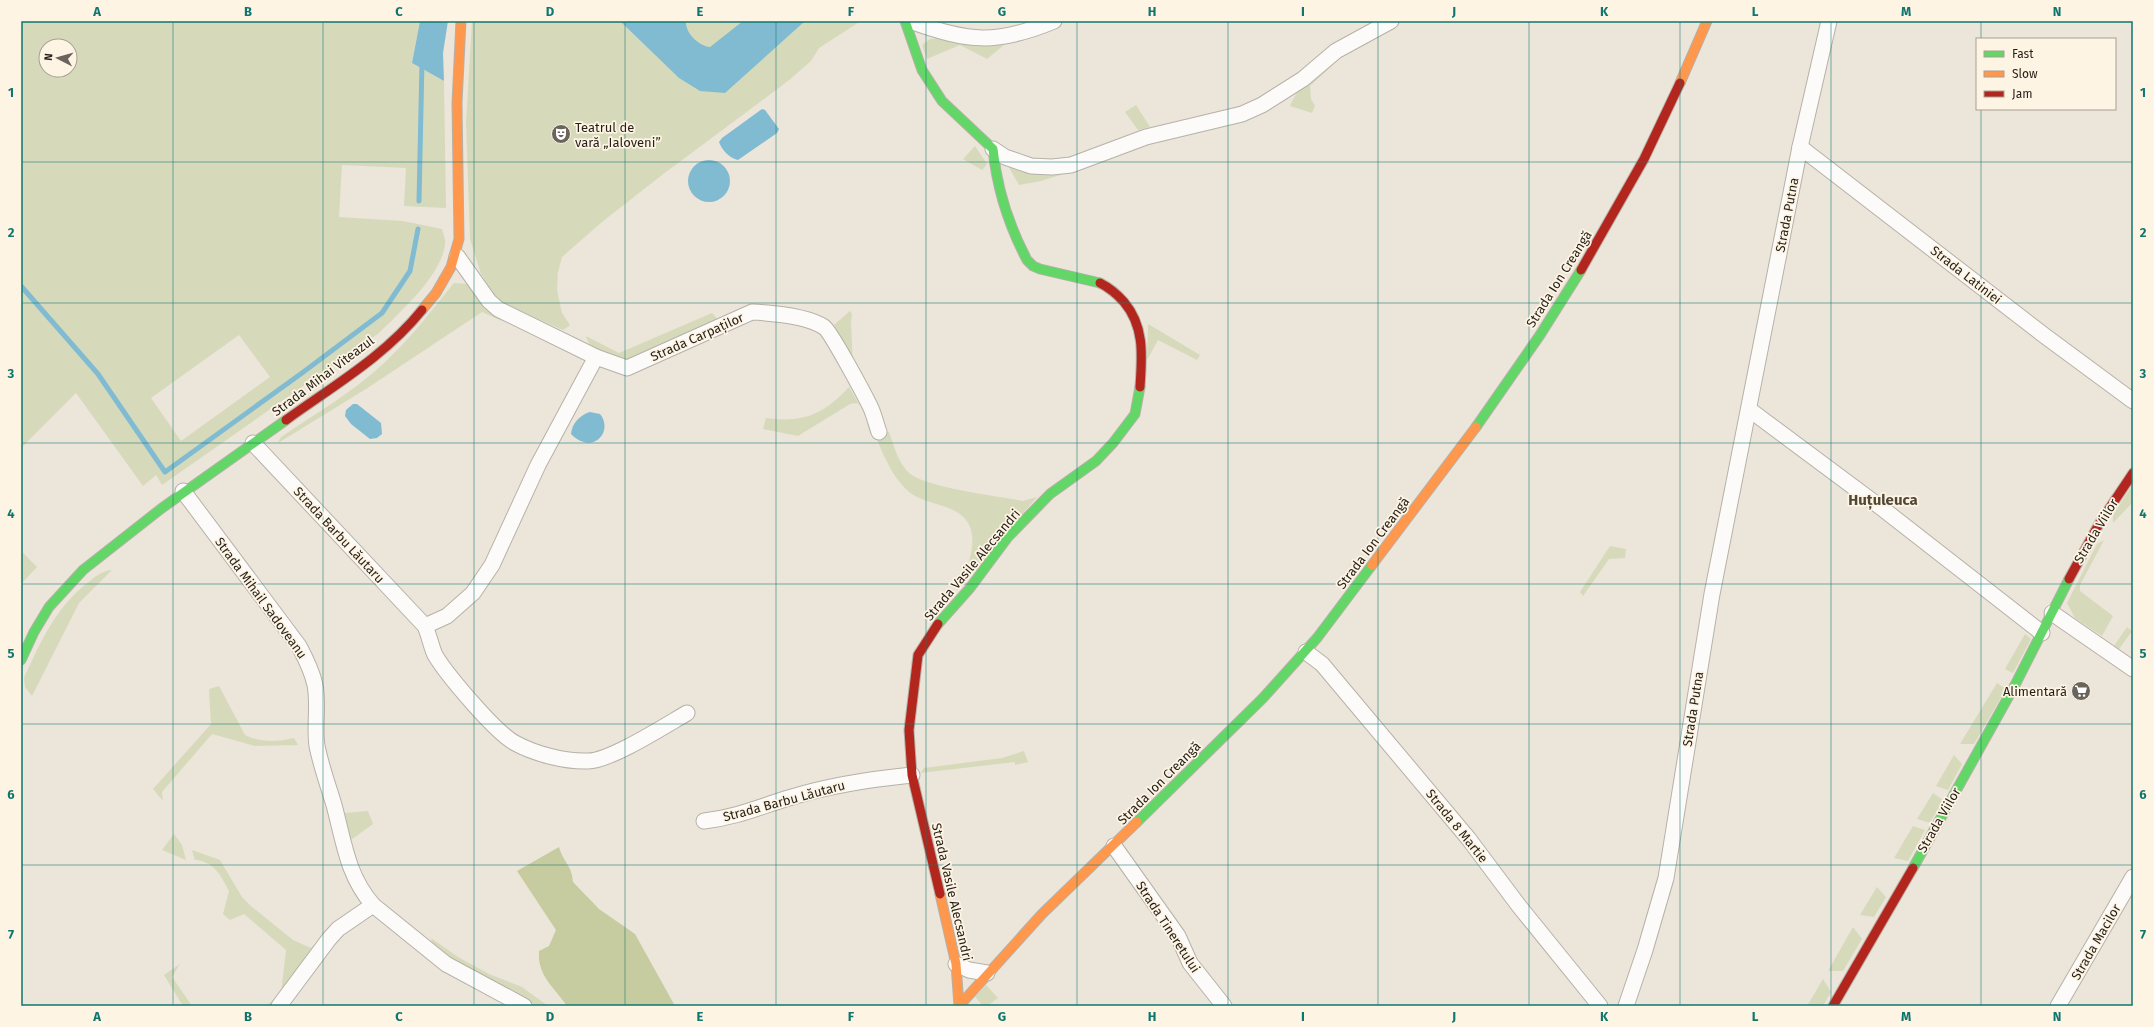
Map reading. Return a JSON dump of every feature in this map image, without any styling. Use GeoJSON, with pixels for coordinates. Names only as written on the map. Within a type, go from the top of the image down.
{"type":"FeatureCollection","features":[{"type":"Feature","properties":{"kind":"street","name":"Strada Mihai Viteazul"},"geometry":{"type":"LineString","coordinates":[[21,660],[37,626],[63,590],[91,563],[183,491],[343,380],[406,329],[430,301],[450,271],[457,256],[459,231],[456,113],[458,54],[461,21]]}},
{"type":"Feature","properties":{"kind":"street"},"geometry":{"type":"LineString","coordinates":[[905,21],[922,70],[942,102],[993,149],[1005,156],[1030,166],[1052,167],[1071,165],[1146,137],[1242,114],[1262,105],[1303,79],[1336,51],[1391,21]]}},
{"type":"Feature","properties":{"kind":"street"},"geometry":{"type":"LineString","coordinates":[[910,21],[955,36],[976,39],[1009,36],[1054,21]]}},
{"type":"Feature","properties":{"kind":"street","name":"Strada Ion Creangă"},"geometry":{"type":"LineString","coordinates":[[959,1006],[986,973],[1036,920],[1114,846],[1246,715],[1306,652],[1414,511],[1513,376],[1578,276],[1664,120],[1707,21]]}},
{"type":"Feature","properties":{"kind":"street","name":"Strada Putna"},"geometry":{"type":"LineString","coordinates":[[1626,1006],[1666,878],[1712,594],[1750,410],[1800,147],[1829,21]]}},
{"type":"Feature","properties":{"kind":"street","name":"Strada Latiniei"},"geometry":{"type":"LineString","coordinates":[[1800,147],[2039,332],[2133,401]]}},
{"type":"Feature","properties":{"kind":"street","name":"Strada Vasile Alecsandri"},"geometry":{"type":"LineString","coordinates":[[959,1006],[956,964],[912,775],[909,730],[918,655],[926,642],[970,588],[1008,537],[1050,494],[1096,461],[1127,425],[1137,405],[1142,350],[1139,328],[1132,312],[1114,291],[1102,284],[1087,279],[1040,269],[1033,266],[1027,260],[1002,207],[994,170],[993,149]]}},
{"type":"Feature","properties":{"kind":"street","name":"Strada Carpaților"},"geometry":{"type":"LineString","coordinates":[[457,256],[490,301],[498,309],[596,357],[627,368],[752,312],[769,313],[800,319],[824,327],[829,332],[870,407],[879,432]]}},
{"type":"Feature","properties":{"kind":"street"},"geometry":{"type":"LineString","coordinates":[[425,626],[447,616],[472,593],[492,565],[522,503],[538,465],[596,357]]}},
{"type":"Feature","properties":{"kind":"street"},"geometry":{"type":"LineString","coordinates":[[1750,410],[1931,546],[2042,633]]}},
{"type":"Feature","properties":{"kind":"street","name":"Strada Barbu Lăutaru"},"geometry":{"type":"LineString","coordinates":[[253,443],[425,626],[435,655],[480,712],[511,740],[532,750],[560,758],[589,761],[605,758],[687,713]]}},
{"type":"Feature","properties":{"kind":"street","name":"Strada Viilor"},"geometry":{"type":"LineString","coordinates":[[1833,1006],[2005,704],[2070,576],[2100,523],[2133,473]]}},
{"type":"Feature","properties":{"kind":"street","name":"Strada Mihail Sadoveanu"},"geometry":{"type":"LineString","coordinates":[[183,491],[299,646],[310,668],[316,686],[318,747],[334,807],[341,842],[353,875],[373,905],[446,964],[524,1006]]}},
{"type":"Feature","properties":{"kind":"street"},"geometry":{"type":"LineString","coordinates":[[2052,613],[2133,669]]}},
{"type":"Feature","properties":{"kind":"street","name":"Strada 8 Martie"},"geometry":{"type":"LineString","coordinates":[[1306,652],[1322,664],[1411,770],[1600,1006]]}},
{"type":"Feature","properties":{"kind":"street","name":"Strada Barbu Lăutaru"},"geometry":{"type":"LineString","coordinates":[[704,820],[729,818],[792,797],[836,786],[912,775]]}},
{"type":"Feature","properties":{"kind":"street","name":"Strada Tineretului"},"geometry":{"type":"LineString","coordinates":[[1114,846],[1178,936],[1190,963],[1224,1006]]}},
{"type":"Feature","properties":{"kind":"street","name":"Strada Macilor"},"geometry":{"type":"LineString","coordinates":[[2058,1006],[2133,877]]}},
{"type":"Feature","properties":{"kind":"street"},"geometry":{"type":"LineString","coordinates":[[279,1006],[338,930],[373,905]]}},
{"type":"Feature","properties":{"kind":"street"},"geometry":{"type":"LineString","coordinates":[[956,964],[969,970],[986,973]]}},
{"type":"Feature","properties":{"kind":"green space"},"geometry":{"type":"Polygon","coordinates":[[[21,21],[420,21],[412,63],[444,81],[446,208],[404,206],[406,168],[342,165],[339,217],[403,221],[442,229],[445,242],[442,256],[428,280],[408,304],[379,333],[162,485],[156,475],[143,486],[76,393],[21,448],[21,21]],[[239,335],[151,398],[181,441],[270,377],[239,335]]]}},
{"type":"Feature","properties":{"kind":"green space"},"geometry":{"type":"Polygon","coordinates":[[[472,21],[861,21],[819,48],[811,61],[788,81],[662,175],[602,222],[562,257],[558,272],[557,290],[562,313],[570,325],[563,330],[499,302],[481,274],[470,239],[466,122],[472,21]]]}},
{"type":"Feature","properties":{"kind":"green space"},"geometry":{"type":"Polygon","coordinates":[[[942,38],[971,45],[1004,45],[987,59],[960,45],[927,59],[922,45],[930,39],[942,38]]]}},
{"type":"Feature","properties":{"kind":"green space"},"geometry":{"type":"Polygon","coordinates":[[[1336,62],[1310,86],[1311,99],[1315,106],[1312,113],[1290,106],[1298,92],[1314,74],[1336,62]]]}},
{"type":"Feature","properties":{"kind":"green space"},"geometry":{"type":"Polygon","coordinates":[[[1136,105],[1150,127],[1138,130],[1125,112],[1136,105]]]}},
{"type":"Feature","properties":{"kind":"green space"},"geometry":{"type":"Polygon","coordinates":[[[975,146],[987,164],[982,170],[963,159],[975,146]]]}},
{"type":"Feature","properties":{"kind":"green space"},"geometry":{"type":"Polygon","coordinates":[[[1007,164],[1076,170],[1041,181],[1019,185],[1007,164]]]}},
{"type":"Feature","properties":{"kind":"green space"},"geometry":{"type":"Polygon","coordinates":[[[454,283],[468,284],[486,307],[502,321],[482,312],[366,389],[278,443],[281,437],[347,393],[383,364],[411,335],[454,283]]]}},
{"type":"Feature","properties":{"kind":"green space"},"geometry":{"type":"Polygon","coordinates":[[[850,311],[852,314],[853,367],[834,325],[850,311]]]}},
{"type":"Feature","properties":{"kind":"green space"},"geometry":{"type":"Polygon","coordinates":[[[712,313],[719,321],[627,361],[610,356],[589,344],[586,336],[619,353],[712,313]]]}},
{"type":"Feature","properties":{"kind":"green space"},"geometry":{"type":"Polygon","coordinates":[[[1148,324],[1200,355],[1197,360],[1158,340],[1147,360],[1148,324]]]}},
{"type":"Feature","properties":{"kind":"green space"},"geometry":{"type":"Polygon","coordinates":[[[849,387],[860,406],[857,403],[850,404],[798,436],[763,429],[766,418],[791,419],[812,415],[830,404],[849,387]]]}},
{"type":"Feature","properties":{"kind":"green space"},"geometry":{"type":"Polygon","coordinates":[[[889,432],[900,461],[907,471],[921,480],[949,488],[1023,501],[1037,497],[962,584],[972,549],[971,528],[966,519],[957,512],[917,497],[903,486],[889,466],[875,435],[889,432]]]}},
{"type":"Feature","properties":{"kind":"green space"},"geometry":{"type":"Polygon","coordinates":[[[2133,484],[2133,502],[2113,523],[2113,515],[2133,484]]]}},
{"type":"Feature","properties":{"kind":"green space"},"geometry":{"type":"Polygon","coordinates":[[[2104,540],[2080,585],[2080,591],[2113,616],[2102,636],[2075,618],[2067,603],[2097,544],[2104,540]]]}},
{"type":"Feature","properties":{"kind":"green space"},"geometry":{"type":"Polygon","coordinates":[[[1610,546],[1626,549],[1625,558],[1609,559],[1583,596],[1580,592],[1610,546]]]}},
{"type":"Feature","properties":{"kind":"green space"},"geometry":{"type":"Polygon","coordinates":[[[21,551],[37,567],[21,584],[21,551]]]}},
{"type":"Feature","properties":{"kind":"green space"},"geometry":{"type":"Polygon","coordinates":[[[112,570],[79,603],[32,696],[25,687],[24,678],[49,627],[65,604],[86,584],[98,575],[112,570]]]}},
{"type":"Feature","properties":{"kind":"green space"},"geometry":{"type":"Polygon","coordinates":[[[2127,627],[2132,631],[2119,649],[2114,646],[2127,627]]]}},
{"type":"Feature","properties":{"kind":"green space"},"geometry":{"type":"Polygon","coordinates":[[[2025,634],[2031,639],[2013,673],[2005,669],[2025,634]]]}},
{"type":"Feature","properties":{"kind":"green space"},"geometry":{"type":"Polygon","coordinates":[[[1997,683],[2006,689],[1974,744],[1960,744],[1997,683]]]}},
{"type":"Feature","properties":{"kind":"green space"},"geometry":{"type":"Polygon","coordinates":[[[219,686],[245,735],[263,741],[294,738],[298,745],[255,746],[212,734],[162,792],[163,801],[153,789],[211,724],[209,689],[219,686]]]}},
{"type":"Feature","properties":{"kind":"green space"},"geometry":{"type":"Polygon","coordinates":[[[1024,751],[1028,762],[1015,765],[1015,762],[920,773],[924,768],[1002,758],[1024,751]]]}},
{"type":"Feature","properties":{"kind":"green space"},"geometry":{"type":"Polygon","coordinates":[[[1954,755],[1962,764],[1948,790],[1936,786],[1954,755]]]}},
{"type":"Feature","properties":{"kind":"green space"},"geometry":{"type":"Polygon","coordinates":[[[1933,793],[1943,800],[1930,823],[1917,819],[1933,793]]]}},
{"type":"Feature","properties":{"kind":"green space"},"geometry":{"type":"Polygon","coordinates":[[[368,811],[373,824],[348,842],[344,813],[368,811]]]}},
{"type":"Feature","properties":{"kind":"green space"},"geometry":{"type":"Polygon","coordinates":[[[1913,826],[1925,830],[1908,861],[1894,858],[1913,826]]]}},
{"type":"Feature","properties":{"kind":"green space"},"geometry":{"type":"Polygon","coordinates":[[[174,834],[182,845],[186,860],[162,850],[174,834]]]}},
{"type":"Feature","properties":{"kind":"green space"},"geometry":{"type":"Polygon","coordinates":[[[559,847],[571,871],[573,882],[599,909],[635,934],[675,1006],[567,1006],[548,981],[541,968],[539,951],[549,946],[556,930],[517,871],[559,847]]]}},
{"type":"Feature","properties":{"kind":"green space"},"geometry":{"type":"Polygon","coordinates":[[[192,850],[220,860],[242,897],[293,940],[311,948],[330,932],[275,1006],[266,1006],[281,993],[286,950],[244,914],[230,920],[223,914],[229,891],[220,875],[212,866],[202,861],[195,860],[192,850]]]}},
{"type":"Feature","properties":{"kind":"green space"},"geometry":{"type":"Polygon","coordinates":[[[1877,887],[1886,897],[1874,917],[1860,915],[1877,887]]]}},
{"type":"Feature","properties":{"kind":"green space"},"geometry":{"type":"Polygon","coordinates":[[[1853,927],[1862,939],[1843,971],[1828,971],[1853,927]]]}},
{"type":"Feature","properties":{"kind":"green space"},"geometry":{"type":"Polygon","coordinates":[[[431,938],[458,957],[489,974],[522,987],[548,1006],[535,1006],[474,975],[433,947],[431,938]]]}},
{"type":"Feature","properties":{"kind":"green space"},"geometry":{"type":"Polygon","coordinates":[[[180,964],[172,977],[192,1006],[183,1006],[164,975],[180,964]]]}},
{"type":"Feature","properties":{"kind":"green space"},"geometry":{"type":"Polygon","coordinates":[[[1823,979],[1831,992],[1823,1006],[1807,1006],[1823,979]]]}},
{"type":"Feature","properties":{"kind":"green space"},"geometry":{"type":"Polygon","coordinates":[[[986,985],[998,998],[987,1006],[983,1006],[975,997],[986,985]]]}},
{"type":"Feature","properties":{"kind":"water"},"geometry":{"type":"Polygon","coordinates":[[[420,21],[448,21],[443,53],[444,81],[412,63],[420,21]]]}},
{"type":"Feature","properties":{"kind":"water"},"geometry":{"type":"Polygon","coordinates":[[[620,21],[686,21],[686,26],[690,34],[701,44],[710,47],[743,21],[805,21],[725,93],[700,91],[679,78],[620,21]]]}},
{"type":"Feature","properties":{"kind":"water"},"geometry":{"type":"Polygon","coordinates":[[[762,109],[765,110],[779,129],[777,133],[738,160],[729,156],[719,142],[722,138],[762,109]]]}},
{"type":"Feature","properties":{"kind":"water"},"geometry":{"type":"Polygon","coordinates":[[[705,160],[713,160],[724,166],[730,177],[730,185],[724,196],[713,202],[705,202],[694,196],[688,185],[688,177],[694,166],[705,160]]]}},
{"type":"Feature","properties":{"kind":"water"},"geometry":{"type":"Polygon","coordinates":[[[353,404],[357,404],[381,423],[382,434],[377,438],[370,439],[351,424],[345,416],[346,410],[353,404]]]}},
{"type":"Feature","properties":{"kind":"water"},"geometry":{"type":"Polygon","coordinates":[[[590,412],[600,414],[604,421],[604,427],[603,434],[599,439],[594,442],[587,443],[579,440],[571,434],[573,426],[577,420],[590,412]]]}},
{"type":"Feature","properties":{"kind":"waterway"},"geometry":{"type":"LineString","coordinates":[[419,201],[422,62]]}},
{"type":"Feature","properties":{"kind":"waterway"},"geometry":{"type":"LineString","coordinates":[[21,286],[98,374],[165,472],[382,313],[410,271],[418,229]]}},
{"type":"Feature","properties":{"kind":"traffic: fast"},"geometry":{"type":"LineString","coordinates":[[905,21],[922,70],[942,101],[993,149],[997,179],[1004,206],[1014,233],[1027,260],[1033,266],[1040,269],[1100,283]]}},
{"type":"Feature","properties":{"kind":"traffic: fast"},"geometry":{"type":"LineString","coordinates":[[1476,427],[1540,335],[1581,270]]}},
{"type":"Feature","properties":{"kind":"traffic: fast"},"geometry":{"type":"LineString","coordinates":[[938,624],[970,588],[1008,537],[1050,494],[1096,461],[1113,443],[1135,414],[1140,387]]}},
{"type":"Feature","properties":{"kind":"traffic: fast"},"geometry":{"type":"LineString","coordinates":[[21,660],[34,632],[49,607],[83,570],[162,508],[286,420]]}},
{"type":"Feature","properties":{"kind":"traffic: fast"},"geometry":{"type":"LineString","coordinates":[[1137,822],[1263,698],[1317,638],[1372,565]]}},
{"type":"Feature","properties":{"kind":"traffic: fast"},"geometry":{"type":"LineString","coordinates":[[1913,868],[2015,685],[2069,579]]}},
{"type":"Feature","properties":{"kind":"traffic: slow"},"geometry":{"type":"LineString","coordinates":[[422,310],[436,293],[451,267],[459,239],[457,103],[461,21]]}},
{"type":"Feature","properties":{"kind":"traffic: slow"},"geometry":{"type":"LineString","coordinates":[[1680,83],[1707,21]]}},
{"type":"Feature","properties":{"kind":"traffic: slow"},"geometry":{"type":"LineString","coordinates":[[1372,565],[1476,427]]}},
{"type":"Feature","properties":{"kind":"traffic: slow"},"geometry":{"type":"LineString","coordinates":[[959,1006],[1042,914],[1137,822]]}},
{"type":"Feature","properties":{"kind":"traffic: slow"},"geometry":{"type":"LineString","coordinates":[[940,894],[956,964],[959,1006]]}},
{"type":"Feature","properties":{"kind":"traffic: jam"},"geometry":{"type":"LineString","coordinates":[[1581,270],[1644,159],[1680,83]]}},
{"type":"Feature","properties":{"kind":"traffic: jam"},"geometry":{"type":"LineString","coordinates":[[1100,283],[1110,289],[1124,302],[1136,321],[1141,342],[1140,387]]}},
{"type":"Feature","properties":{"kind":"traffic: jam"},"geometry":{"type":"LineString","coordinates":[[286,420],[358,370],[392,342],[422,310]]}},
{"type":"Feature","properties":{"kind":"traffic: jam"},"geometry":{"type":"LineString","coordinates":[[2069,579],[2099,524],[2133,473]]}},
{"type":"Feature","properties":{"kind":"traffic: jam"},"geometry":{"type":"LineString","coordinates":[[938,624],[918,655],[909,730],[912,775],[940,894]]}},
{"type":"Feature","properties":{"kind":"traffic: jam"},"geometry":{"type":"LineString","coordinates":[[1833,1006],[1913,868]]}},
{"type":"Feature","properties":{"kind":"place","name":"Teatrul de vară „Ialoveni”"},"geometry":{"type":"Point","coordinates":[561,134]}},
{"type":"Feature","properties":{"kind":"place","name":"Alimentară"},"geometry":{"type":"Point","coordinates":[2081,691]}},
{"type":"Feature","properties":{"kind":"district","name":"Huțuleuca"},"geometry":{"type":"Point","coordinates":[1883,500]}}]}
